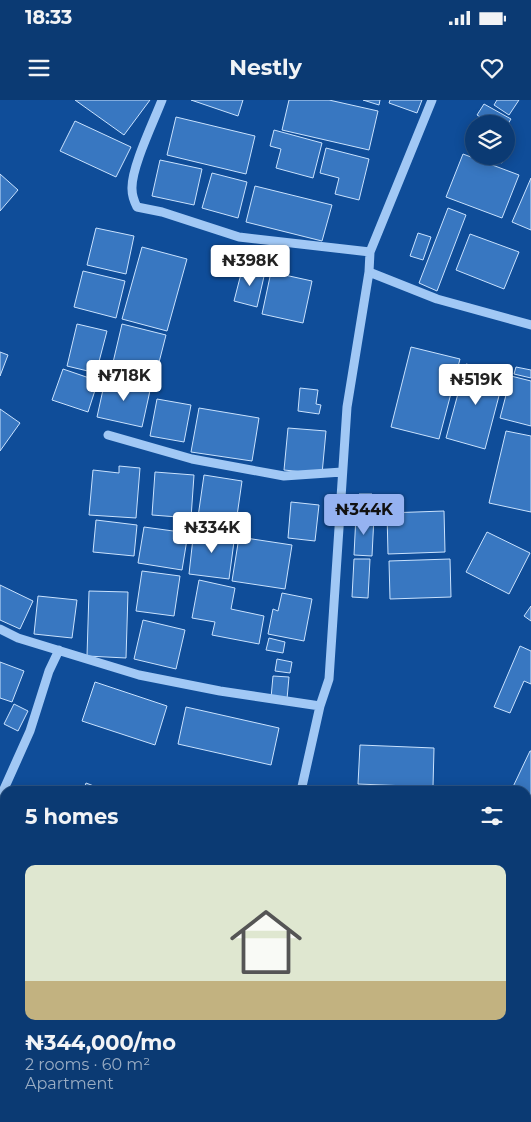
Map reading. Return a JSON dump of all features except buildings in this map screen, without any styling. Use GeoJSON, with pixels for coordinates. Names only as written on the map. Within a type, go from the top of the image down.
{"type":"FeatureCollection","features":[{"type":"Feature","properties":{"kind":"street"},"geometry":{"type":"LineString","coordinates":[[162,100],[134,173],[132,187],[133,198],[137,207],[162,212],[239,237],[370,252]]}},
{"type":"Feature","properties":{"kind":"street"},"geometry":{"type":"LineString","coordinates":[[302,786],[320,706],[329,679],[346,407],[369,272],[370,252],[432,100]]}},
{"type":"Feature","properties":{"kind":"street"},"geometry":{"type":"LineString","coordinates":[[369,272],[437,299],[531,325]]}},
{"type":"Feature","properties":{"kind":"street"},"geometry":{"type":"LineString","coordinates":[[108,435],[192,459],[284,476],[342,472]]}},
{"type":"Feature","properties":{"kind":"street"},"geometry":{"type":"LineString","coordinates":[[0,629],[18,638],[139,674],[220,692],[320,706]]}},
{"type":"Feature","properties":{"kind":"street"},"geometry":{"type":"LineString","coordinates":[[5,786],[30,731],[49,671],[58,650]]}}]}
